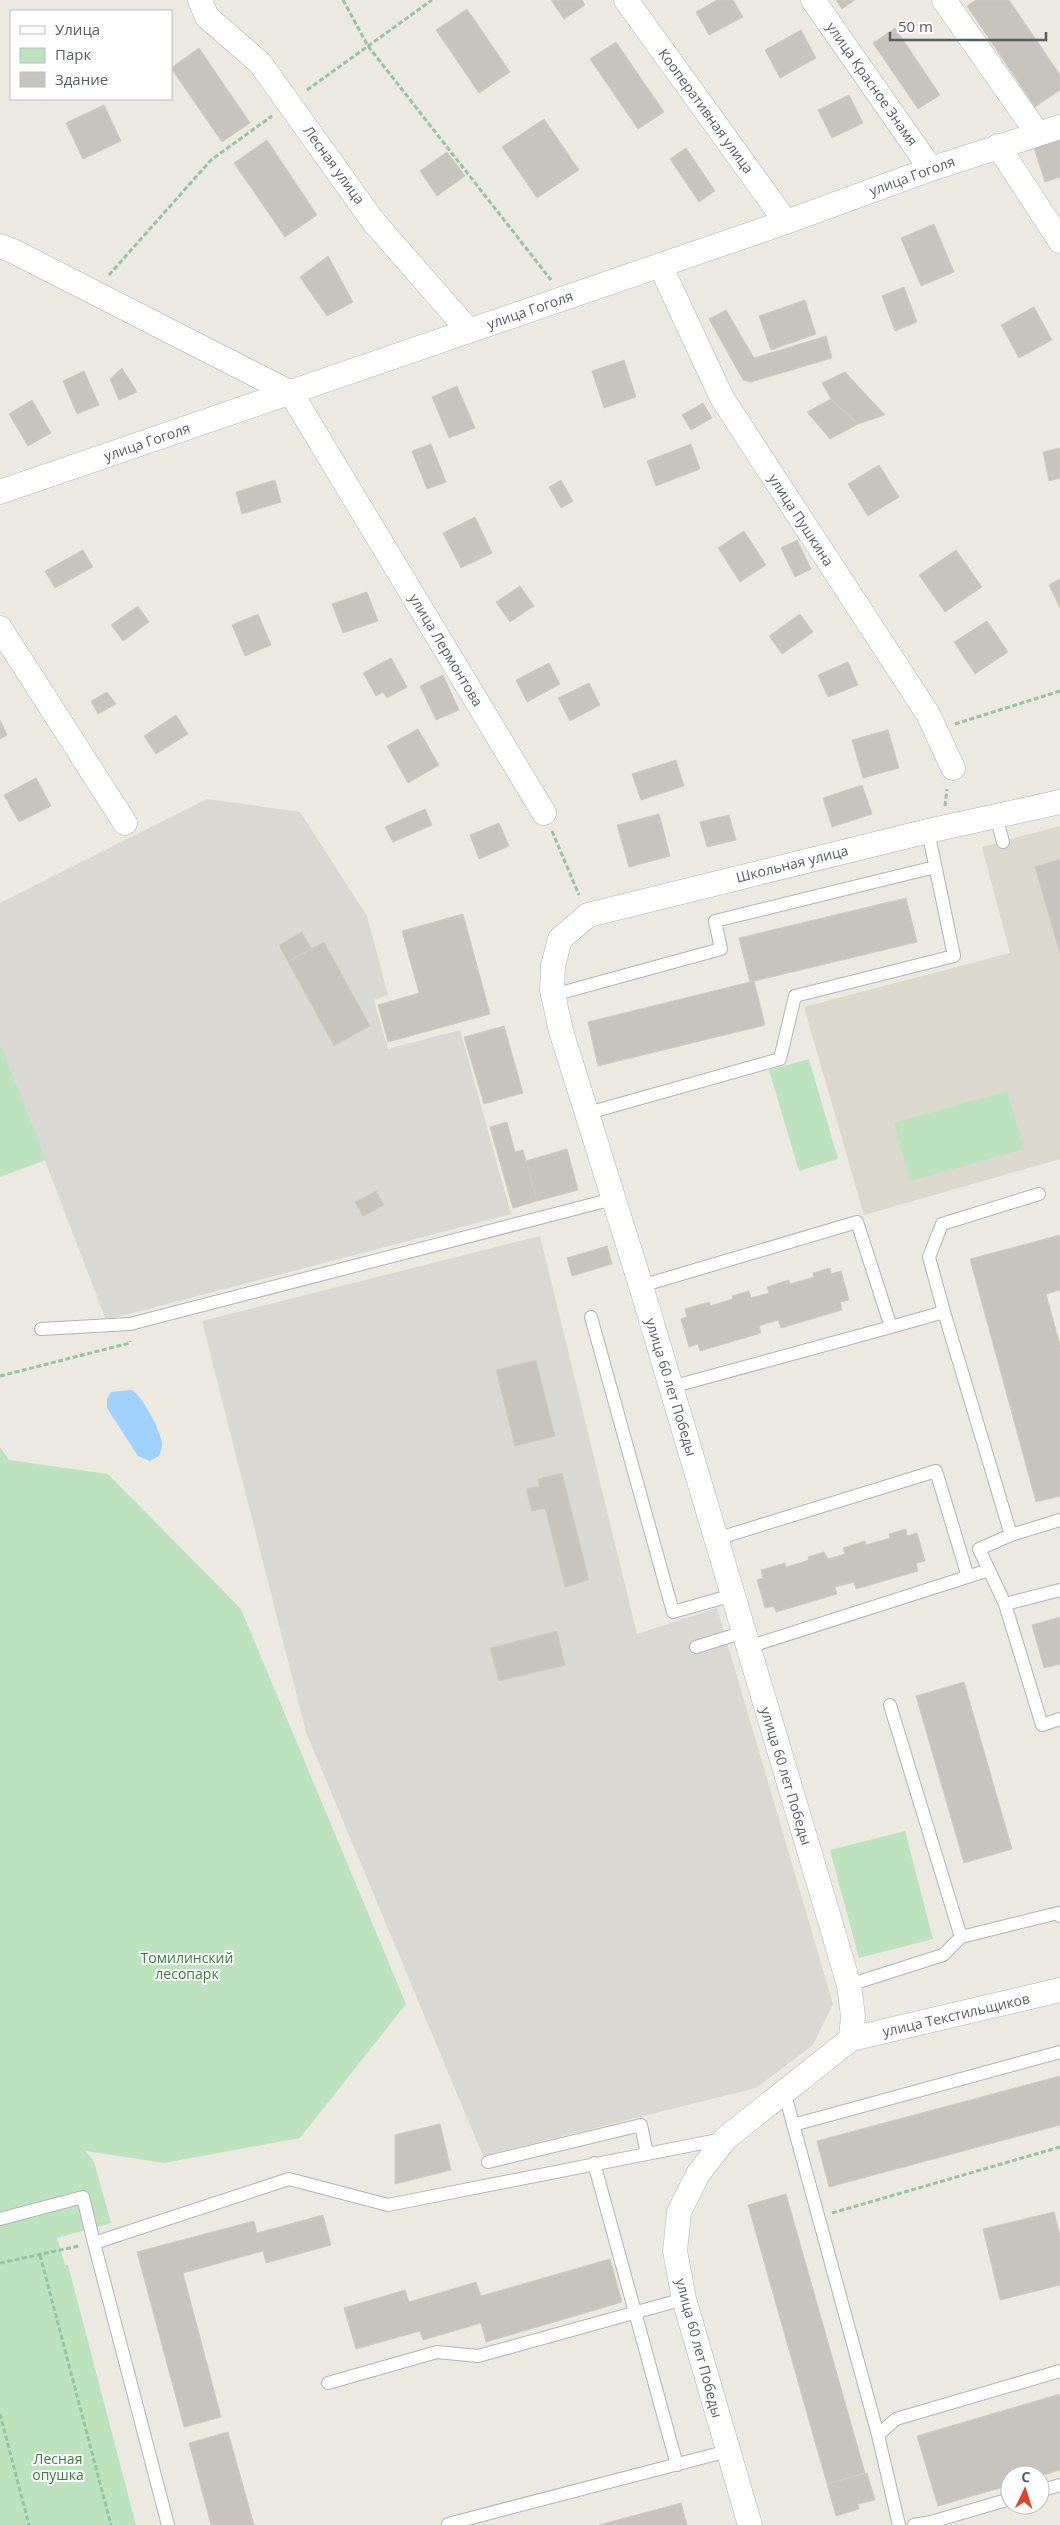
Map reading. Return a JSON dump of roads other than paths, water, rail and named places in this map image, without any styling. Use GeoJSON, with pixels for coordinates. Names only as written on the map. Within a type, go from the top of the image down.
{"type":"FeatureCollection","features":[{"type":"Feature","properties":{"kind":"street","name":"Лесная улица"},"geometry":{"type":"LineString","coordinates":[[200,0],[207,17],[260,64],[373,221],[469,331]]}},
{"type":"Feature","properties":{"kind":"street","name":"Кооперативная улица"},"geometry":{"type":"LineString","coordinates":[[626,0],[786,222]]}},
{"type":"Feature","properties":{"kind":"street","name":"улица Красное Знамя"},"geometry":{"type":"LineString","coordinates":[[812,0],[931,169]]}},
{"type":"Feature","properties":{"kind":"street"},"geometry":{"type":"LineString","coordinates":[[944,0],[1049,130]]}},
{"type":"Feature","properties":{"kind":"street","name":"улица Гоголя"},"geometry":{"type":"LineString","coordinates":[[0,492],[786,222],[931,169],[1049,130]]}},
{"type":"Feature","properties":{"kind":"street"},"geometry":{"type":"LineString","coordinates":[[998,146],[1060,241]]}},
{"type":"Feature","properties":{"kind":"street"},"geometry":{"type":"LineString","coordinates":[[0,246],[291,393]]}},
{"type":"Feature","properties":{"kind":"street","name":"улица Пушкина"},"geometry":{"type":"LineString","coordinates":[[660,265],[722,398],[928,714],[954,768]]}},
{"type":"Feature","properties":{"kind":"street","name":"улица Лермонтова"},"geometry":{"type":"LineString","coordinates":[[291,393],[544,812]]}},
{"type":"Feature","properties":{"kind":"street"},"geometry":{"type":"LineString","coordinates":[[0,628],[125,823]]}},
{"type":"Feature","properties":{"kind":"street","name":"Школьная улица"},"geometry":{"type":"LineString","coordinates":[[553,966],[560,939],[588,915],[928,831],[1060,802]]}},
{"type":"Feature","properties":{"kind":"street","name":"улица 60 лет Победы"},"geometry":{"type":"LineString","coordinates":[[553,966],[553,996],[561,1031],[641,1286],[849,1985],[853,2016],[851,2039],[784,2090],[726,2138],[698,2174],[679,2212],[675,2251],[684,2299],[750,2525]]}},
{"type":"Feature","properties":{"kind":"street","name":"улица Текстильщиков"},"geometry":{"type":"LineString","coordinates":[[851,2039],[1060,1990]]}},
{"type":"Feature","properties":{"kind":"lane"},"geometry":{"type":"LineString","coordinates":[[996,816],[1003,842]]}},
{"type":"Feature","properties":{"kind":"lane"},"geometry":{"type":"LineString","coordinates":[[588,1113],[780,1059],[795,996],[954,956],[928,831]]}},
{"type":"Feature","properties":{"kind":"lane"},"geometry":{"type":"LineString","coordinates":[[553,996],[722,949],[715,921],[935,867]]}},
{"type":"Feature","properties":{"kind":"lane"},"geometry":{"type":"LineString","coordinates":[[1011,1535],[929,1257],[942,1224],[1039,1194]]}},
{"type":"Feature","properties":{"kind":"lane"},"geometry":{"type":"LineString","coordinates":[[41,1329],[130,1324],[613,1199]]}},
{"type":"Feature","properties":{"kind":"lane"},"geometry":{"type":"LineString","coordinates":[[641,1286],[857,1222],[891,1327]]}},
{"type":"Feature","properties":{"kind":"lane"},"geometry":{"type":"LineString","coordinates":[[671,1387],[944,1312]]}},
{"type":"Feature","properties":{"kind":"lane"},"geometry":{"type":"LineString","coordinates":[[591,1317],[672,1612],[733,1595]]}},
{"type":"Feature","properties":{"kind":"lane"},"geometry":{"type":"LineString","coordinates":[[716,1539],[936,1470],[968,1577]]}},
{"type":"Feature","properties":{"kind":"lane"},"geometry":{"type":"LineString","coordinates":[[1060,1520],[1011,1535],[980,1549],[1005,1604],[1042,1725],[1060,1719]]}},
{"type":"Feature","properties":{"kind":"lane"},"geometry":{"type":"LineString","coordinates":[[696,1647],[746,1639],[989,1570]]}},
{"type":"Feature","properties":{"kind":"lane"},"geometry":{"type":"LineString","coordinates":[[1005,1604],[1060,1590]]}},
{"type":"Feature","properties":{"kind":"lane"},"geometry":{"type":"LineString","coordinates":[[890,1705],[961,1937]]}},
{"type":"Feature","properties":{"kind":"lane"},"geometry":{"type":"LineString","coordinates":[[849,1985],[943,1955],[961,1937],[1058,1913],[1060,1916]]}},
{"type":"Feature","properties":{"kind":"lane"},"geometry":{"type":"LineString","coordinates":[[793,2125],[1060,2052]]}},
{"type":"Feature","properties":{"kind":"lane"},"geometry":{"type":"LineString","coordinates":[[784,2090],[878,2435],[899,2525]]}},
{"type":"Feature","properties":{"kind":"lane"},"geometry":{"type":"LineString","coordinates":[[488,2162],[641,2125],[647,2154]]}},
{"type":"Feature","properties":{"kind":"lane"},"geometry":{"type":"LineString","coordinates":[[94,2243],[289,2179],[388,2205],[726,2138]]}},
{"type":"Feature","properties":{"kind":"lane"},"geometry":{"type":"LineString","coordinates":[[594,2163],[676,2465]]}},
{"type":"Feature","properties":{"kind":"lane"},"geometry":{"type":"LineString","coordinates":[[0,2219],[83,2197],[168,2525]]}},
{"type":"Feature","properties":{"kind":"lane"},"geometry":{"type":"LineString","coordinates":[[328,2383],[437,2352],[478,2356],[684,2299]]}},
{"type":"Feature","properties":{"kind":"lane"},"geometry":{"type":"LineString","coordinates":[[878,2435],[896,2419],[1060,2371]]}},
{"type":"Feature","properties":{"kind":"lane"},"geometry":{"type":"LineString","coordinates":[[448,2524],[728,2451]]}},
{"type":"Feature","properties":{"kind":"lane"},"geometry":{"type":"LineString","coordinates":[[914,2525],[931,2522],[1000,2502]]}},
{"type":"Feature","properties":{"kind":"water"},"geometry":{"type":"Polygon","coordinates":[[[132,1390],[146,1407],[161,1439],[162,1446],[159,1456],[150,1461],[138,1456],[107,1408],[107,1399],[111,1392],[132,1390]]]}},
{"type":"Feature","properties":{"kind":"park label","name":"Томилинский лесопарк"},"geometry":{"type":"Point","coordinates":[187,1966]}},
{"type":"Feature","properties":{"kind":"park label","name":"Лесная опушка"},"geometry":{"type":"Point","coordinates":[58,2468]}}]}
